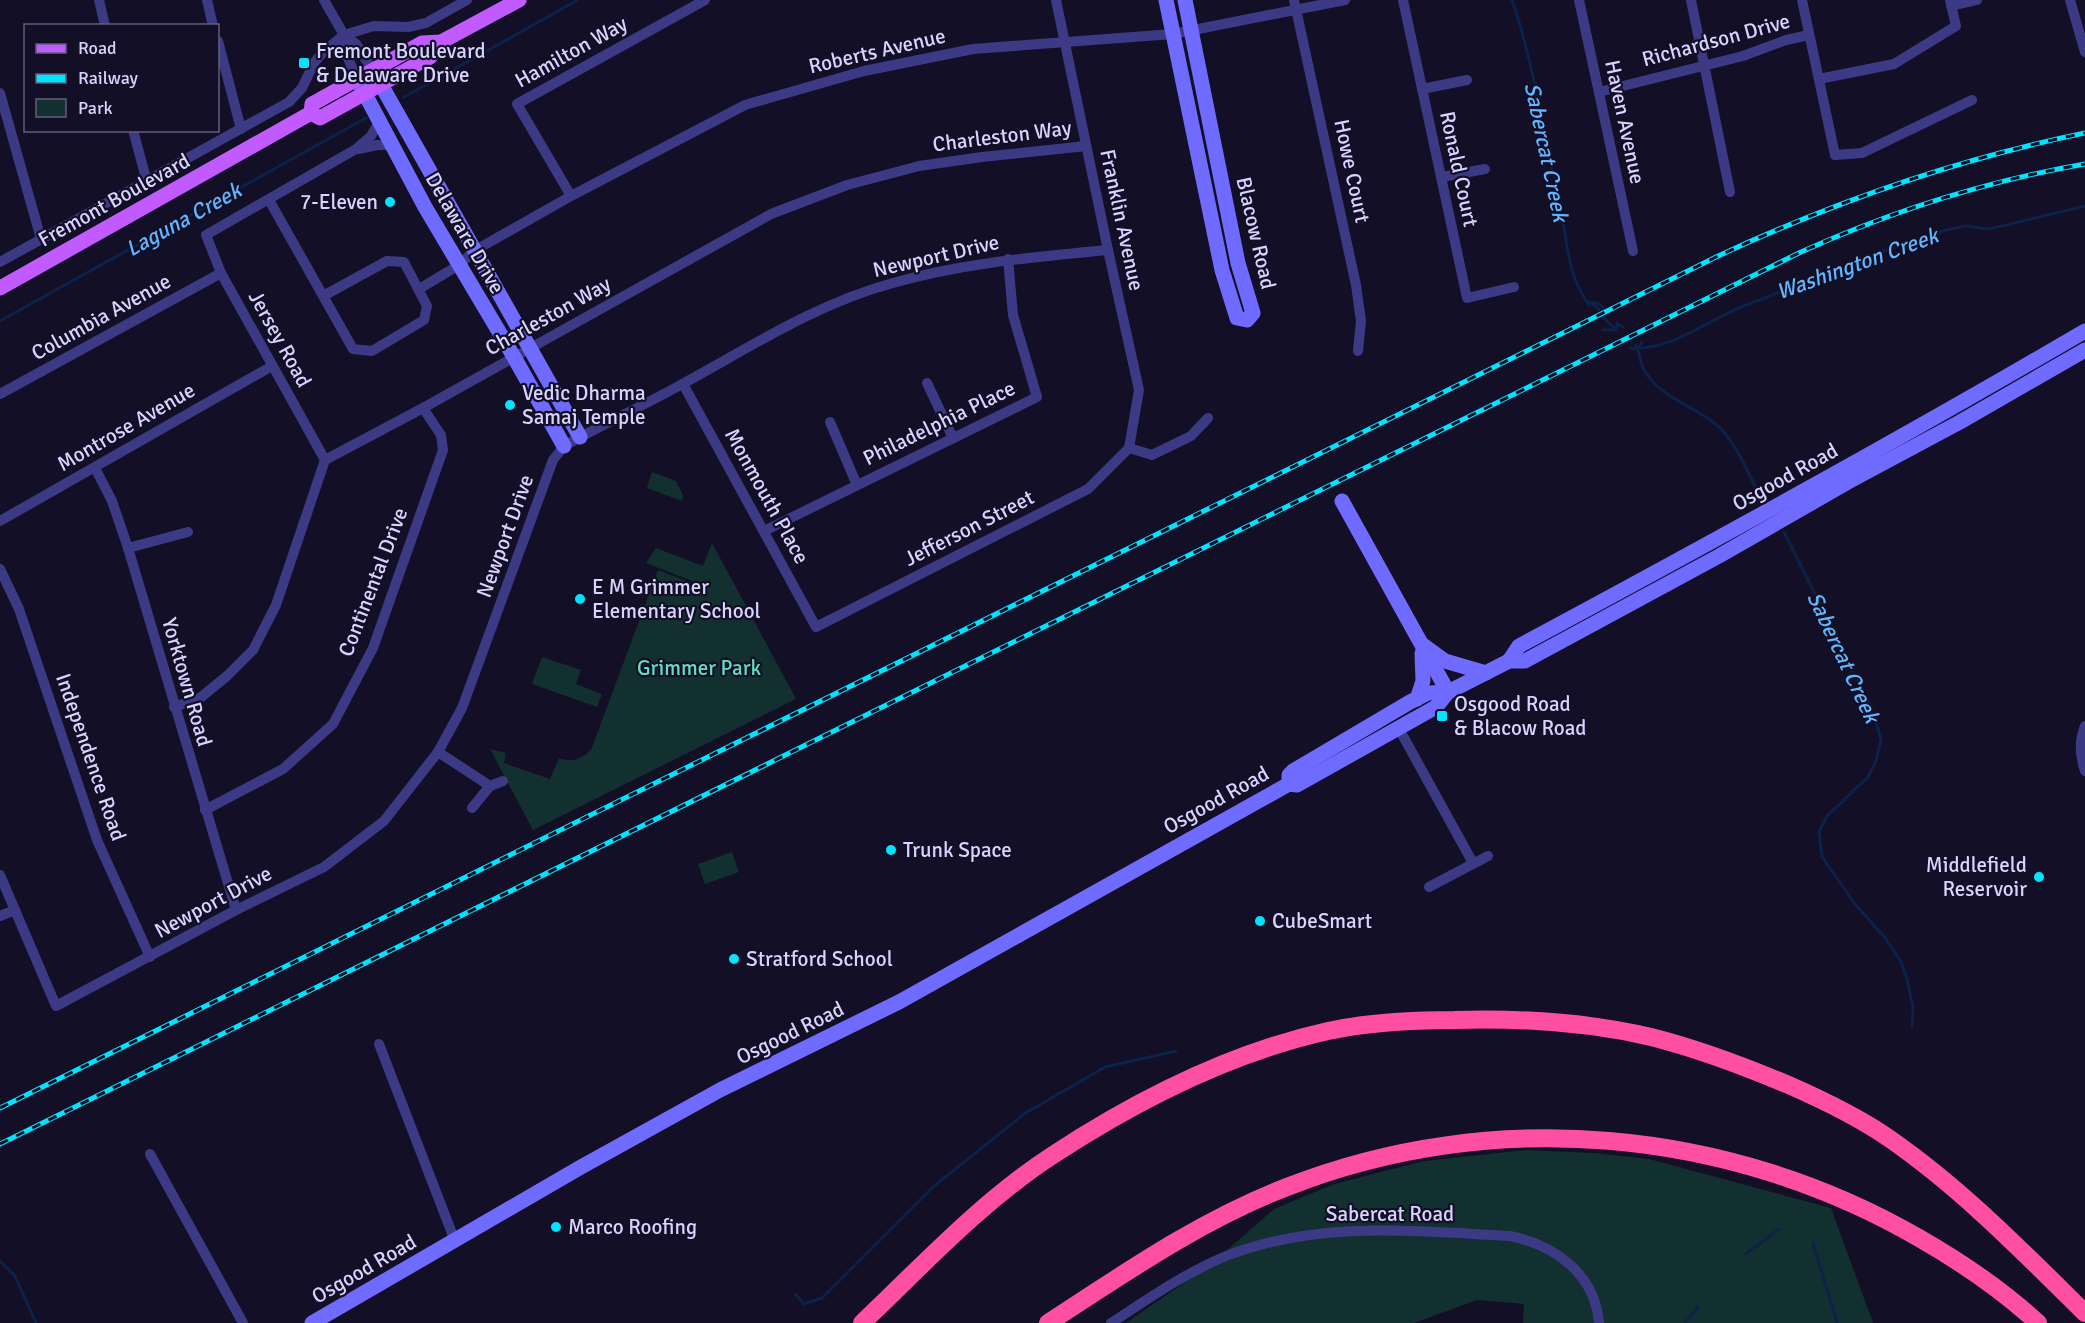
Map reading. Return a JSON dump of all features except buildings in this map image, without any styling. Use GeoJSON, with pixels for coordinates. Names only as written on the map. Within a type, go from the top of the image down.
{"type":"FeatureCollection","features":[{"type":"Feature","properties":{"kind":"highway"},"geometry":{"type":"LineString","coordinates":[[862,1323],[969,1220],[1007,1188],[1091,1131],[1185,1079],[1235,1059],[1329,1031],[1399,1021],[1463,1019],[1521,1020],[1585,1025],[1650,1037],[1708,1054],[1828,1102],[1888,1137],[1950,1184],[2085,1313]]}},
{"type":"Feature","properties":{"kind":"highway"},"geometry":{"type":"LineString","coordinates":[[1048,1323],[1196,1228],[1244,1204],[1289,1186],[1349,1166],[1434,1148],[1480,1141],[1575,1138],[1667,1147],[1719,1158],[1774,1173],[1830,1194],[1886,1219],[1937,1248],[1986,1281],[2038,1323]]}},
{"type":"Feature","properties":{"kind":"main road","name":"Fremont Boulevard"},"geometry":{"type":"LineString","coordinates":[[311,113],[312,104],[422,43],[441,42],[519,0]]}},
{"type":"Feature","properties":{"kind":"main road","name":"Blacow Road"},"geometry":{"type":"LineString","coordinates":[[1166,0],[1222,270],[1237,318],[1247,320],[1253,313],[1238,263],[1185,0]]}},
{"type":"Feature","properties":{"kind":"main road","name":"Fremont Boulevard"},"geometry":{"type":"LineString","coordinates":[[311,113],[320,118],[365,94],[430,57],[441,42]]}},
{"type":"Feature","properties":{"kind":"main road","name":"Delaware Drive"},"geometry":{"type":"LineString","coordinates":[[373,71],[580,437]]}},
{"type":"Feature","properties":{"kind":"main road","name":"Delaware Drive"},"geometry":{"type":"LineString","coordinates":[[357,79],[391,145],[564,446]]}},
{"type":"Feature","properties":{"kind":"main road","name":"Fremont Boulevard"},"geometry":{"type":"LineString","coordinates":[[0,288],[311,113]]}},
{"type":"Feature","properties":{"kind":"main road","name":"Osgood Road"},"geometry":{"type":"LineString","coordinates":[[1509,661],[1519,646],[1647,577],[1775,515],[2085,332]]}},
{"type":"Feature","properties":{"kind":"main road","name":"Osgood Road"},"geometry":{"type":"LineString","coordinates":[[1839,479],[1960,422],[2085,350]]}},
{"type":"Feature","properties":{"kind":"main road"},"geometry":{"type":"LineString","coordinates":[[1342,501],[1448,692]]}},
{"type":"Feature","properties":{"kind":"main road","name":"Osgood Road"},"geometry":{"type":"LineString","coordinates":[[1289,783],[1289,775],[1293,771],[1417,699],[1428,693],[1448,692],[1509,661],[1525,661],[1720,555],[1775,515]]}},
{"type":"Feature","properties":{"kind":"main road"},"geometry":{"type":"LineString","coordinates":[[1612,613],[1615,606],[1646,585],[1647,577]]}},
{"type":"Feature","properties":{"kind":"main road"},"geometry":{"type":"LineString","coordinates":[[1421,644],[1445,661],[1486,673]]}},
{"type":"Feature","properties":{"kind":"main road"},"geometry":{"type":"LineString","coordinates":[[1417,699],[1424,671],[1421,644]]}},
{"type":"Feature","properties":{"kind":"main road","name":"Osgood Road"},"geometry":{"type":"LineString","coordinates":[[312,1323],[578,1168],[720,1090],[899,1002],[1289,783],[1298,785],[1436,707],[1448,692]]}},
{"type":"Feature","properties":{"kind":"street"},"geometry":{"type":"LineString","coordinates":[[99,0],[105,24]]}},
{"type":"Feature","properties":{"kind":"street"},"geometry":{"type":"LineString","coordinates":[[207,0],[213,24]]}},
{"type":"Feature","properties":{"kind":"street","name":"Delaware Drive"},"geometry":{"type":"LineString","coordinates":[[324,0],[344,35],[356,44],[373,71]]}},
{"type":"Feature","properties":{"kind":"street","name":"Fremont Boulevard"},"geometry":{"type":"LineString","coordinates":[[0,262],[289,102],[302,88],[314,63],[323,52],[344,35],[374,26],[408,27],[426,23],[467,0]]}},
{"type":"Feature","properties":{"kind":"street","name":"Hamilton Way"},"geometry":{"type":"LineString","coordinates":[[571,196],[517,104],[705,0]]}},
{"type":"Feature","properties":{"kind":"street","name":"Franklin Avenue"},"geometry":{"type":"LineString","coordinates":[[1056,0],[1139,390],[1129,448]]}},
{"type":"Feature","properties":{"kind":"street","name":"Roberts Avenue"},"geometry":{"type":"LineString","coordinates":[[419,289],[459,265],[474,252],[571,196],[745,105],[864,71],[973,49],[1173,34],[1295,5],[1345,0]]}},
{"type":"Feature","properties":{"kind":"street","name":"Ronald Court"},"geometry":{"type":"LineString","coordinates":[[1403,0],[1467,298],[1514,287]]}},
{"type":"Feature","properties":{"kind":"street","name":"Haven Avenue"},"geometry":{"type":"LineString","coordinates":[[1579,0],[1633,251]]}},
{"type":"Feature","properties":{"kind":"street"},"geometry":{"type":"LineString","coordinates":[[1691,0],[1730,192]]}},
{"type":"Feature","properties":{"kind":"street"},"geometry":{"type":"LineString","coordinates":[[1802,0],[1835,156],[1862,153],[1972,100]]}},
{"type":"Feature","properties":{"kind":"street"},"geometry":{"type":"LineString","coordinates":[[1819,79],[1894,64],[1956,26],[1951,3],[1977,0]]}},
{"type":"Feature","properties":{"kind":"street"},"geometry":{"type":"LineString","coordinates":[[2070,0],[2085,52]]}},
{"type":"Feature","properties":{"kind":"street","name":"Howe Court"},"geometry":{"type":"LineString","coordinates":[[1295,5],[1356,285],[1361,321],[1358,351]]}},
{"type":"Feature","properties":{"kind":"street","name":"Delaware Drive"},"geometry":{"type":"LineString","coordinates":[[344,35],[344,49],[357,79]]}},
{"type":"Feature","properties":{"kind":"street","name":"Richardson Drive"},"geometry":{"type":"LineString","coordinates":[[1599,92],[1704,66],[1809,35]]}},
{"type":"Feature","properties":{"kind":"street"},"geometry":{"type":"LineString","coordinates":[[219,45],[241,129]]}},
{"type":"Feature","properties":{"kind":"street"},"geometry":{"type":"LineString","coordinates":[[1422,89],[1467,80]]}},
{"type":"Feature","properties":{"kind":"street"},"geometry":{"type":"LineString","coordinates":[[0,93],[41,239]]}},
{"type":"Feature","properties":{"kind":"street"},"geometry":{"type":"LineString","coordinates":[[323,296],[387,261],[404,262],[427,306],[424,320],[372,351],[353,349],[323,296],[269,200],[356,149],[371,136],[379,122]]}},
{"type":"Feature","properties":{"kind":"street"},"geometry":{"type":"LineString","coordinates":[[134,132],[147,182]]}},
{"type":"Feature","properties":{"kind":"street"},"geometry":{"type":"LineString","coordinates":[[0,141],[11,137]]}},
{"type":"Feature","properties":{"kind":"street"},"geometry":{"type":"LineString","coordinates":[[356,149],[373,145],[391,145]]}},
{"type":"Feature","properties":{"kind":"street","name":"Charleston Way"},"geometry":{"type":"LineString","coordinates":[[325,460],[771,214],[847,185],[919,166],[1086,146]]}},
{"type":"Feature","properties":{"kind":"street"},"geometry":{"type":"LineString","coordinates":[[1442,177],[1485,169]]}},
{"type":"Feature","properties":{"kind":"street","name":"Jersey Road"},"geometry":{"type":"LineString","coordinates":[[269,200],[206,235],[220,273],[325,460]]}},
{"type":"Feature","properties":{"kind":"street","name":"Newport Drive"},"geometry":{"type":"LineString","coordinates":[[15,910],[56,1006],[236,910],[324,867],[384,821],[438,752],[462,708],[553,460],[564,446],[683,384],[792,323],[846,300],[900,281],[1008,259],[1108,250]]}},
{"type":"Feature","properties":{"kind":"street","name":"Philadelphia Place"},"geometry":{"type":"LineString","coordinates":[[764,531],[1037,397],[1013,315],[1008,259]]}},
{"type":"Feature","properties":{"kind":"street","name":"Columbia Avenue"},"geometry":{"type":"LineString","coordinates":[[0,394],[220,273]]}},
{"type":"Feature","properties":{"kind":"street","name":"Montrose Avenue"},"geometry":{"type":"LineString","coordinates":[[0,521],[272,366]]}},
{"type":"Feature","properties":{"kind":"street"},"geometry":{"type":"LineString","coordinates":[[927,383],[953,438]]}},
{"type":"Feature","properties":{"kind":"street","name":"Monmouth Place"},"geometry":{"type":"LineString","coordinates":[[683,384],[816,627]]}},
{"type":"Feature","properties":{"kind":"street","name":"Continental Drive"},"geometry":{"type":"LineString","coordinates":[[205,810],[283,769],[333,724],[373,648],[442,450],[441,435],[423,408]]}},
{"type":"Feature","properties":{"kind":"street"},"geometry":{"type":"LineString","coordinates":[[1129,448],[1152,455],[1191,436],[1208,418]]}},
{"type":"Feature","properties":{"kind":"street"},"geometry":{"type":"LineString","coordinates":[[830,422],[857,485]]}},
{"type":"Feature","properties":{"kind":"street","name":"Jefferson Street"},"geometry":{"type":"LineString","coordinates":[[816,627],[1088,489],[1129,448]]}},
{"type":"Feature","properties":{"kind":"street"},"geometry":{"type":"LineString","coordinates":[[174,707],[200,698],[227,676],[253,650],[276,605],[325,460]]}},
{"type":"Feature","properties":{"kind":"street","name":"Yorktown Road"},"geometry":{"type":"LineString","coordinates":[[95,468],[112,501],[128,548],[236,910]]}},
{"type":"Feature","properties":{"kind":"street"},"geometry":{"type":"LineString","coordinates":[[128,548],[188,532]]}},
{"type":"Feature","properties":{"kind":"street","name":"Independence Road"},"geometry":{"type":"LineString","coordinates":[[0,569],[19,609],[98,840],[150,957]]}},
{"type":"Feature","properties":{"kind":"street"},"geometry":{"type":"LineString","coordinates":[[2085,726],[2080,737],[2085,771]]}},
{"type":"Feature","properties":{"kind":"street"},"geometry":{"type":"LineString","coordinates":[[1398,727],[1473,863]]}},
{"type":"Feature","properties":{"kind":"street"},"geometry":{"type":"LineString","coordinates":[[438,752],[490,786]]}},
{"type":"Feature","properties":{"kind":"street"},"geometry":{"type":"LineString","coordinates":[[472,808],[490,786],[503,780]]}},
{"type":"Feature","properties":{"kind":"street"},"geometry":{"type":"LineString","coordinates":[[1429,887],[1488,856]]}},
{"type":"Feature","properties":{"kind":"street"},"geometry":{"type":"LineString","coordinates":[[0,875],[15,910],[0,916]]}},
{"type":"Feature","properties":{"kind":"street"},"geometry":{"type":"LineString","coordinates":[[379,1044],[454,1241]]}},
{"type":"Feature","properties":{"kind":"street"},"geometry":{"type":"LineString","coordinates":[[150,1154],[243,1323]]}},
{"type":"Feature","properties":{"kind":"street","name":"Sabercat Road"},"geometry":{"type":"LineString","coordinates":[[1112,1323],[1194,1271],[1225,1256],[1289,1237],[1362,1229],[1510,1236],[1530,1240],[1549,1248],[1565,1259],[1581,1276],[1591,1295],[1599,1323]]}},
{"type":"Feature","properties":{"kind":"green space"},"geometry":{"type":"Polygon","coordinates":[[[652,472],[676,481],[683,495],[682,501],[647,488],[652,472]]]}},
{"type":"Feature","properties":{"kind":"green space","name":"Grimmer Park"},"geometry":{"type":"Polygon","coordinates":[[[712,543],[796,699],[533,830],[490,749],[506,753],[504,763],[550,779],[559,758],[576,759],[591,750],[658,570],[699,586],[700,584],[646,563],[656,548],[703,566],[712,543]]]}},
{"type":"Feature","properties":{"kind":"green space"},"geometry":{"type":"Polygon","coordinates":[[[542,657],[581,670],[576,684],[602,694],[597,707],[532,684],[542,657]]]}},
{"type":"Feature","properties":{"kind":"green space"},"geometry":{"type":"Polygon","coordinates":[[[732,852],[739,872],[705,884],[698,864],[732,852]]]}},
{"type":"Feature","properties":{"kind":"green space"},"geometry":{"type":"Polygon","coordinates":[[[1526,1150],[1595,1153],[1649,1159],[1831,1208],[1873,1323],[1523,1323],[1524,1304],[1477,1300],[1414,1323],[1126,1323],[1210,1265],[1274,1209],[1334,1184],[1424,1161],[1526,1150]]]}},
{"type":"Feature","properties":{"kind":"waterway","name":"Laguna Creek"},"geometry":{"type":"LineString","coordinates":[[404,97],[578,0]]}},
{"type":"Feature","properties":{"kind":"waterway","name":"Sabercat Creek"},"geometry":{"type":"LineString","coordinates":[[1512,0],[1533,75],[1572,271],[1589,305]]}},
{"type":"Feature","properties":{"kind":"waterway","name":"Laguna Creek"},"geometry":{"type":"LineString","coordinates":[[0,321],[366,118]]}},
{"type":"Feature","properties":{"kind":"waterway","name":"Washington Creek"},"geometry":{"type":"LineString","coordinates":[[1630,348],[1647,348],[1664,344],[1744,306],[1853,262],[1946,230],[1965,226],[1989,229],[2085,206]]}},
{"type":"Feature","properties":{"kind":"waterway","name":"Sabercat Creek"},"geometry":{"type":"LineString","coordinates":[[1588,302],[1597,303],[1603,307]]}},
{"type":"Feature","properties":{"kind":"waterway","name":"Sabercat Creek"},"geometry":{"type":"LineString","coordinates":[[1592,303],[1599,310]]}},
{"type":"Feature","properties":{"kind":"waterway","name":"Sabercat Creek"},"geometry":{"type":"LineString","coordinates":[[1603,317],[1616,330]]}},
{"type":"Feature","properties":{"kind":"waterway","name":"Sabercat Creek"},"geometry":{"type":"LineString","coordinates":[[1616,330],[1617,323],[1623,327]]}},
{"type":"Feature","properties":{"kind":"waterway","name":"Sabercat Creek"},"geometry":{"type":"LineString","coordinates":[[1603,330],[1616,330]]}},
{"type":"Feature","properties":{"kind":"waterway","name":"Washington Creek"},"geometry":{"type":"LineString","coordinates":[[1638,349],[1642,342]]}},
{"type":"Feature","properties":{"kind":"waterway","name":"Sabercat Creek"},"geometry":{"type":"LineString","coordinates":[[1636,345],[1643,368],[1650,379],[1669,395],[1710,420],[1732,442],[1758,492]]}},
{"type":"Feature","properties":{"kind":"waterway","name":"Sabercat Creek"},"geometry":{"type":"LineString","coordinates":[[1784,532],[1834,638],[1872,708],[1881,740],[1876,761],[1868,777],[1827,816],[1819,832],[1822,857],[1855,904],[1886,939],[1901,962],[1913,1008],[1912,1027]]}},
{"type":"Feature","properties":{"kind":"waterway"},"geometry":{"type":"LineString","coordinates":[[795,1294],[804,1304],[822,1298],[934,1186],[1024,1114],[1105,1067],[1176,1051]]}},
{"type":"Feature","properties":{"kind":"waterway"},"geometry":{"type":"LineString","coordinates":[[1746,1254],[1779,1229]]}},
{"type":"Feature","properties":{"kind":"waterway","name":"Sabercat Creek"},"geometry":{"type":"LineString","coordinates":[[1813,1243],[1837,1323]]}},
{"type":"Feature","properties":{"kind":"waterway"},"geometry":{"type":"LineString","coordinates":[[0,1261],[15,1276],[36,1323]]}},
{"type":"Feature","properties":{"kind":"waterway"},"geometry":{"type":"LineString","coordinates":[[1685,1323],[1698,1307]]}},
{"type":"Feature","properties":{"kind":"railway"},"geometry":{"type":"LineString","coordinates":[[0,1108],[1716,257],[1805,218],[1897,184],[1990,156],[2085,133]]}},
{"type":"Feature","properties":{"kind":"railway"},"geometry":{"type":"LineString","coordinates":[[0,1144],[1801,252],[1870,223],[1940,199],[2012,179],[2085,164]]}},
{"type":"Feature","properties":{"kind":"place","name":"Fremont Boulevard & Delaware Drive"},"geometry":{"type":"Point","coordinates":[304,63]}},
{"type":"Feature","properties":{"kind":"place","name":"7-Eleven"},"geometry":{"type":"Point","coordinates":[390,202]}},
{"type":"Feature","properties":{"kind":"place","name":"Vedic Dharma Samaj Temple"},"geometry":{"type":"Point","coordinates":[510,405]}},
{"type":"Feature","properties":{"kind":"place","name":"E M Grimmer Elementary School"},"geometry":{"type":"Point","coordinates":[580,599]}},
{"type":"Feature","properties":{"kind":"place","name":"Osgood Road & Blacow Road"},"geometry":{"type":"Point","coordinates":[1442,716]}},
{"type":"Feature","properties":{"kind":"place","name":"Trunk Space"},"geometry":{"type":"Point","coordinates":[891,850]}},
{"type":"Feature","properties":{"kind":"place","name":"Middlefield Reservoir"},"geometry":{"type":"Point","coordinates":[2039,877]}},
{"type":"Feature","properties":{"kind":"place","name":"CubeSmart"},"geometry":{"type":"Point","coordinates":[1260,921]}},
{"type":"Feature","properties":{"kind":"place","name":"Stratford School"},"geometry":{"type":"Point","coordinates":[734,959]}},
{"type":"Feature","properties":{"kind":"place","name":"Marco Roofing"},"geometry":{"type":"Point","coordinates":[556,1227]}}]}
